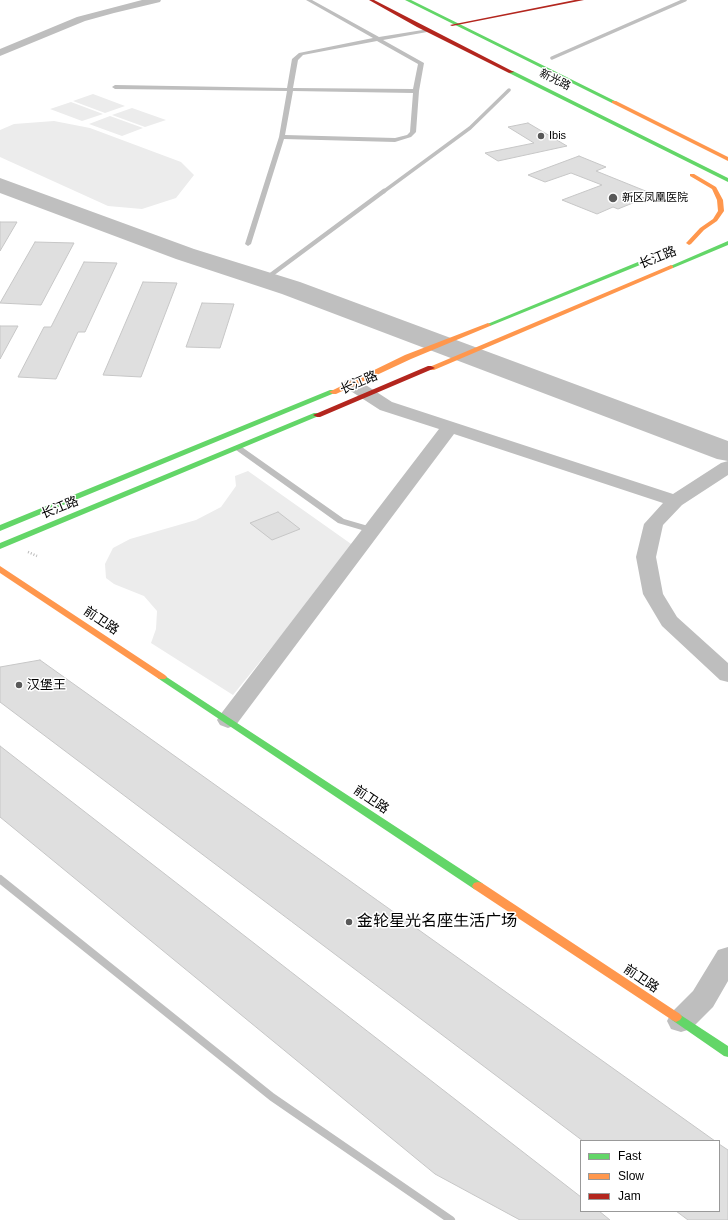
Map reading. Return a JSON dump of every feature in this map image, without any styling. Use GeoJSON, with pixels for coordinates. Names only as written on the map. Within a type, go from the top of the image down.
{"type":"FeatureCollection","features":[{"type":"Feature","properties":{"kind":"main road","name":"新光路"},"geometry":{"type":"LineString","coordinates":[[371,0],[427,30],[728,180]]}},
{"type":"Feature","properties":{"kind":"main road","name":"新光路"},"geometry":{"type":"LineString","coordinates":[[407,0],[728,158]]}},
{"type":"Feature","properties":{"kind":"main road"},"geometry":{"type":"LineString","coordinates":[[427,30],[580,0]]}},
{"type":"Feature","properties":{"kind":"main road"},"geometry":{"type":"LineString","coordinates":[[709,149],[728,154]]}},
{"type":"Feature","properties":{"kind":"main road","name":"长江路"},"geometry":{"type":"LineString","coordinates":[[670,151],[682,169],[714,188],[720,200],[720,211],[714,220],[685,244],[715,232]]}},
{"type":"Feature","properties":{"kind":"main road","name":"长江路"},"geometry":{"type":"LineString","coordinates":[[0,546],[500,340],[728,243]]}},
{"type":"Feature","properties":{"kind":"main road"},"geometry":{"type":"LineString","coordinates":[[710,250],[728,246]]}},
{"type":"Feature","properties":{"kind":"main road","name":"长江路"},"geometry":{"type":"LineString","coordinates":[[0,528],[352,384],[408,357],[645,261]]}},
{"type":"Feature","properties":{"kind":"main road","name":"前卫路"},"geometry":{"type":"LineString","coordinates":[[0,569],[728,1052]]}},
{"type":"Feature","properties":{"kind":"street"},"geometry":{"type":"LineString","coordinates":[[0,53],[81,19],[111,10],[156,0]]}},
{"type":"Feature","properties":{"kind":"street"},"geometry":{"type":"LineString","coordinates":[[352,384],[386,406],[675,501]]}},
{"type":"Feature","properties":{"kind":"street"},"geometry":{"type":"LineString","coordinates":[[228,720],[450,427]]}},
{"type":"Feature","properties":{"kind":"street"},"geometry":{"type":"LineString","coordinates":[[725,469],[675,501],[654,524],[646,557],[653,594],[670,621],[728,676]]}},
{"type":"Feature","properties":{"kind":"street"},"geometry":{"type":"LineString","coordinates":[[681,1021],[703,999],[728,957]]}},
{"type":"Feature","properties":{"kind":"lane"},"geometry":{"type":"LineString","coordinates":[[282,137],[395,140],[409,136],[413,132],[416,91],[421,63],[308,0]]}},
{"type":"Feature","properties":{"kind":"lane"},"geometry":{"type":"LineString","coordinates":[[248,244],[282,137],[295,59],[301,54],[427,30]]}},
{"type":"Feature","properties":{"kind":"lane"},"geometry":{"type":"LineString","coordinates":[[115,87],[416,91]]}},
{"type":"Feature","properties":{"kind":"lane"},"geometry":{"type":"LineString","coordinates":[[239,448],[341,522],[372,530]]}},
{"type":"Feature","properties":{"kind":"path"},"geometry":{"type":"LineString","coordinates":[[28,552],[37,556]]}},
{"type":"Feature","properties":{"kind":"shaded area"},"geometry":{"type":"Polygon","coordinates":[[[93,94],[125,106],[105,113],[73,101],[93,94]]]}},
{"type":"Feature","properties":{"kind":"shaded area"},"geometry":{"type":"Polygon","coordinates":[[[71,102],[103,114],[82,121],[50,109],[71,102]]]}},
{"type":"Feature","properties":{"kind":"shaded area"},"geometry":{"type":"Polygon","coordinates":[[[132,108],[166,120],[145,127],[112,115],[132,108]]]}},
{"type":"Feature","properties":{"kind":"shaded area"},"geometry":{"type":"Polygon","coordinates":[[[110,116],[143,128],[122,136],[89,124],[110,116]]]}},
{"type":"Feature","properties":{"kind":"shaded area"},"geometry":{"type":"Polygon","coordinates":[[[54,121],[90,128],[181,162],[194,175],[176,198],[142,209],[108,206],[0,157],[0,130],[14,124],[54,121]]]}},
{"type":"Feature","properties":{"kind":"shaded area"},"geometry":{"type":"Polygon","coordinates":[[[248,471],[354,546],[233,695],[151,643],[156,629],[157,611],[144,596],[114,584],[106,578],[105,564],[113,548],[130,539],[196,520],[221,507],[236,486],[235,476],[248,471]]]}},
{"type":"Feature","properties":{"kind":"building"},"geometry":{"type":"Polygon","coordinates":[[[528,123],[567,146],[498,161],[485,153],[534,143],[508,127],[528,123]]]}},
{"type":"Feature","properties":{"kind":"building"},"geometry":{"type":"Polygon","coordinates":[[[579,156],[606,167],[596,171],[648,192],[638,196],[645,198],[618,209],[613,207],[597,214],[562,200],[602,185],[571,173],[545,182],[528,175],[579,156]]]}},
{"type":"Feature","properties":{"kind":"building"},"geometry":{"type":"Polygon","coordinates":[[[0,222],[17,222],[0,251],[0,222]]]}},
{"type":"Feature","properties":{"kind":"building"},"geometry":{"type":"Polygon","coordinates":[[[35,242],[74,243],[41,305],[0,303],[35,242]]]}},
{"type":"Feature","properties":{"kind":"building"},"geometry":{"type":"Polygon","coordinates":[[[84,262],[117,263],[85,332],[78,332],[56,379],[18,377],[44,327],[51,327],[84,262]]]}},
{"type":"Feature","properties":{"kind":"building"},"geometry":{"type":"Polygon","coordinates":[[[143,282],[177,283],[141,377],[103,375],[143,282]]]}},
{"type":"Feature","properties":{"kind":"building"},"geometry":{"type":"Polygon","coordinates":[[[202,303],[234,304],[220,348],[186,347],[202,303]]]}},
{"type":"Feature","properties":{"kind":"building"},"geometry":{"type":"Polygon","coordinates":[[[0,326],[18,326],[0,359],[0,326]]]}},
{"type":"Feature","properties":{"kind":"building"},"geometry":{"type":"Polygon","coordinates":[[[278,512],[300,529],[272,540],[250,523],[278,512]]]}},
{"type":"Feature","properties":{"kind":"building","name":"金轮星光名座生活广场"},"geometry":{"type":"Polygon","coordinates":[[[40,660],[714,1140],[582,1140],[0,702],[0,667],[40,660]]]}},
{"type":"Feature","properties":{"kind":"building"},"geometry":{"type":"Polygon","coordinates":[[[0,746],[580,1196],[580,1212],[600,1212],[610,1220],[520,1220],[435,1174],[0,817],[0,746]]]}},
{"type":"Feature","properties":{"kind":"building"},"geometry":{"type":"Polygon","coordinates":[[[720,1145],[728,1150],[728,1220],[688,1220],[677,1212],[720,1212],[720,1145]]]}},
{"type":"Feature","properties":{"kind":"waterway"},"geometry":{"type":"LineString","coordinates":[[552,58],[685,0]]}},
{"type":"Feature","properties":{"kind":"waterway"},"geometry":{"type":"LineString","coordinates":[[383,192],[470,128],[509,90]]}},
{"type":"Feature","properties":{"kind":"waterway"},"geometry":{"type":"LineString","coordinates":[[0,185],[185,254],[291,288],[728,452]]}},
{"type":"Feature","properties":{"kind":"waterway"},"geometry":{"type":"LineString","coordinates":[[264,280],[384,191]]}},
{"type":"Feature","properties":{"kind":"waterway"},"geometry":{"type":"LineString","coordinates":[[0,879],[272,1097],[451,1220]]}},
{"type":"Feature","properties":{"kind":"traffic: fast"},"geometry":{"type":"LineString","coordinates":[[407,0],[614,102]]}},
{"type":"Feature","properties":{"kind":"traffic: fast"},"geometry":{"type":"LineString","coordinates":[[511,72],[728,180]]}},
{"type":"Feature","properties":{"kind":"traffic: fast"},"geometry":{"type":"LineString","coordinates":[[671,267],[728,243]]}},
{"type":"Feature","properties":{"kind":"traffic: fast"},"geometry":{"type":"LineString","coordinates":[[488,325],[638,264]]}},
{"type":"Feature","properties":{"kind":"traffic: fast"},"geometry":{"type":"LineString","coordinates":[[0,528],[333,392]]}},
{"type":"Feature","properties":{"kind":"traffic: fast"},"geometry":{"type":"LineString","coordinates":[[0,546],[317,415]]}},
{"type":"Feature","properties":{"kind":"traffic: fast"},"geometry":{"type":"LineString","coordinates":[[162,677],[478,886]]}},
{"type":"Feature","properties":{"kind":"traffic: fast"},"geometry":{"type":"LineString","coordinates":[[676,1017],[728,1052]]}},
{"type":"Feature","properties":{"kind":"traffic: slow"},"geometry":{"type":"LineString","coordinates":[[614,102],[728,159]]}},
{"type":"Feature","properties":{"kind":"traffic: slow"},"geometry":{"type":"LineString","coordinates":[[689,243],[702,229],[715,220],[721,211],[720,200],[714,188],[692,175]]}},
{"type":"Feature","properties":{"kind":"traffic: slow"},"geometry":{"type":"LineString","coordinates":[[431,368],[671,267]]}},
{"type":"Feature","properties":{"kind":"traffic: slow"},"geometry":{"type":"LineString","coordinates":[[333,392],[408,357],[488,325]]}},
{"type":"Feature","properties":{"kind":"traffic: slow"},"geometry":{"type":"LineString","coordinates":[[0,569],[162,677]]}},
{"type":"Feature","properties":{"kind":"traffic: slow"},"geometry":{"type":"LineString","coordinates":[[478,886],[676,1017]]}},
{"type":"Feature","properties":{"kind":"traffic: jam"},"geometry":{"type":"LineString","coordinates":[[371,0],[511,72]]}},
{"type":"Feature","properties":{"kind":"traffic: jam"},"geometry":{"type":"LineString","coordinates":[[452,25],[582,0]]}},
{"type":"Feature","properties":{"kind":"traffic: jam"},"geometry":{"type":"LineString","coordinates":[[317,415],[431,368]]}},
{"type":"Feature","properties":{"kind":"place","name":"Ibis"},"geometry":{"type":"Point","coordinates":[541,136]}},
{"type":"Feature","properties":{"kind":"place","name":"新区凤凰医院"},"geometry":{"type":"Point","coordinates":[613,198]}},
{"type":"Feature","properties":{"kind":"place","name":"汉堡王"},"geometry":{"type":"Point","coordinates":[19,685]}},
{"type":"Feature","properties":{"kind":"place","name":"金轮星光名座生活广场"},"geometry":{"type":"Point","coordinates":[349,922]}}]}
